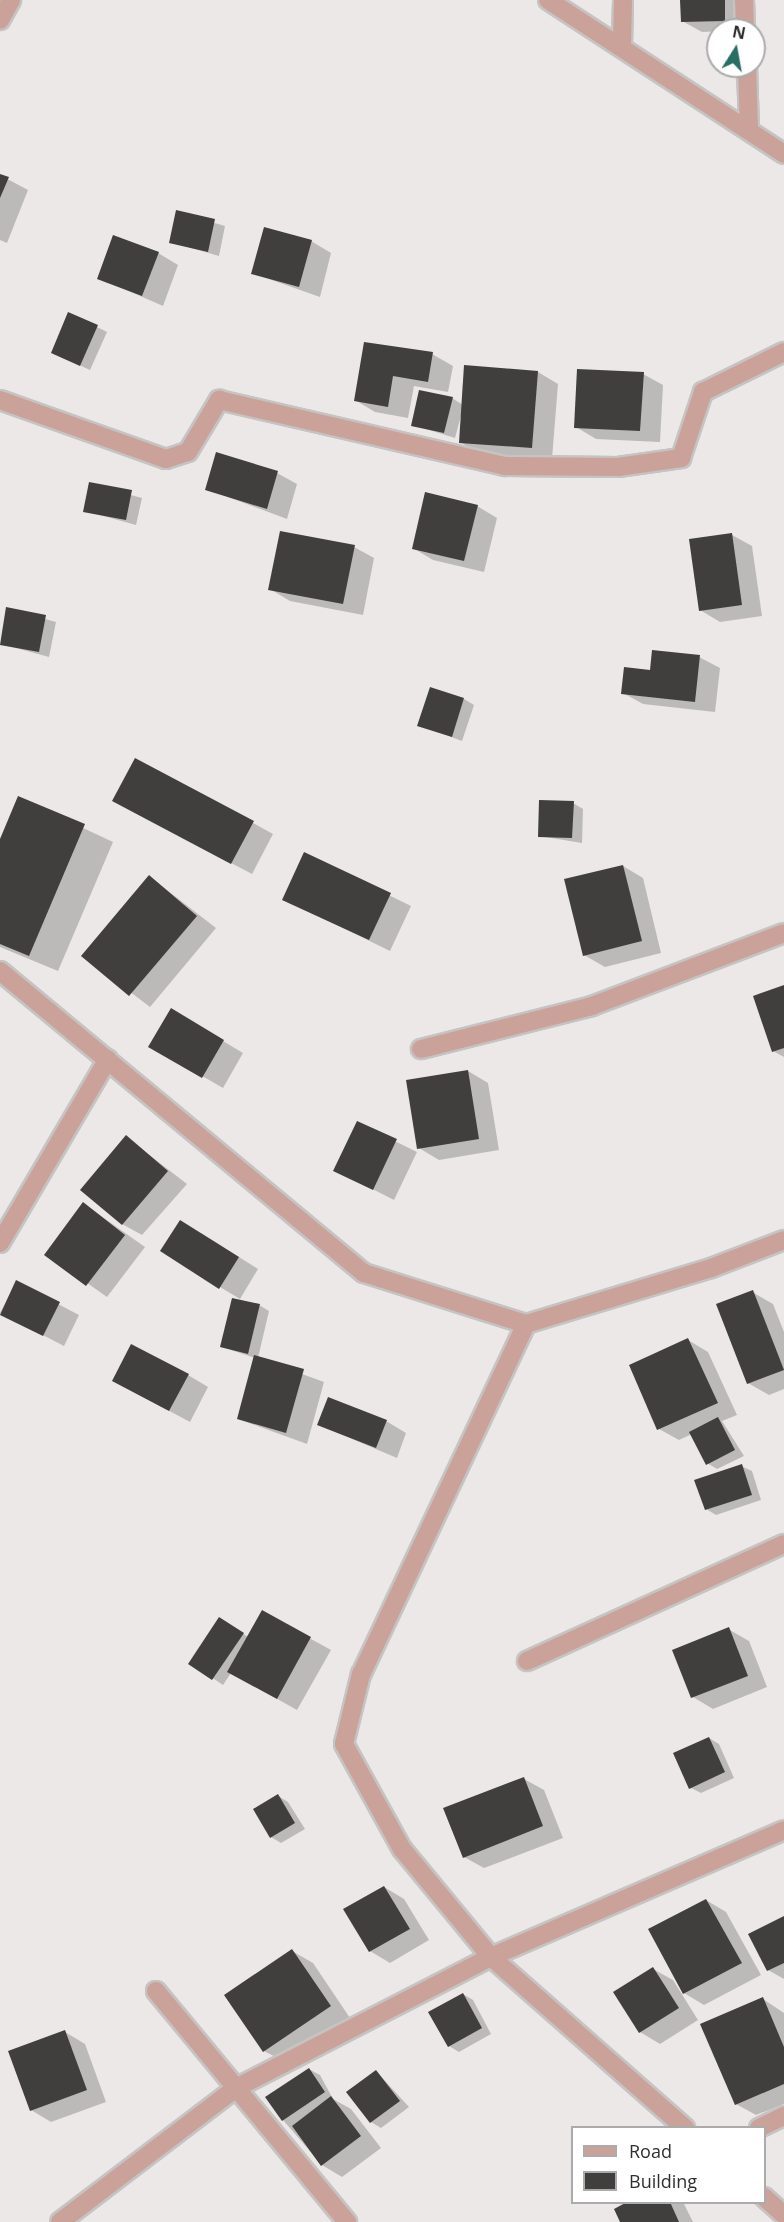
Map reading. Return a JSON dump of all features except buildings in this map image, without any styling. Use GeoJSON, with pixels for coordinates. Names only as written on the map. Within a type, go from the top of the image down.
{"type":"FeatureCollection","features":[{"type":"Feature","properties":{"kind":"street"},"geometry":{"type":"LineString","coordinates":[[0,20],[12,0]]}},
{"type":"Feature","properties":{"kind":"street"},"geometry":{"type":"LineString","coordinates":[[548,0],[622,45],[784,154]]}},
{"type":"Feature","properties":{"kind":"street"},"geometry":{"type":"LineString","coordinates":[[622,45],[623,0]]}},
{"type":"Feature","properties":{"kind":"street"},"geometry":{"type":"LineString","coordinates":[[744,0],[745,18]]}},
{"type":"Feature","properties":{"kind":"street"},"geometry":{"type":"LineString","coordinates":[[748,78],[750,130]]}},
{"type":"Feature","properties":{"kind":"street"},"geometry":{"type":"LineString","coordinates":[[0,400],[166,459],[188,452],[219,400],[506,466],[618,467],[681,458],[702,392],[784,352]]}},
{"type":"Feature","properties":{"kind":"street"},"geometry":{"type":"LineString","coordinates":[[421,1049],[592,1006],[784,933]]}},
{"type":"Feature","properties":{"kind":"street"},"geometry":{"type":"LineString","coordinates":[[0,971],[364,1273],[526,1324],[711,1268],[784,1240]]}},
{"type":"Feature","properties":{"kind":"street"},"geometry":{"type":"LineString","coordinates":[[0,1243],[108,1059]]}},
{"type":"Feature","properties":{"kind":"street"},"geometry":{"type":"LineString","coordinates":[[526,1324],[361,1674],[344,1743],[402,1849],[491,1957],[684,2126]]}},
{"type":"Feature","properties":{"kind":"street"},"geometry":{"type":"LineString","coordinates":[[527,1661],[784,1544]]}},
{"type":"Feature","properties":{"kind":"street"},"geometry":{"type":"LineString","coordinates":[[60,2222],[236,2088],[491,1957],[784,1830]]}},
{"type":"Feature","properties":{"kind":"street"},"geometry":{"type":"LineString","coordinates":[[156,1991],[347,2222]]}},
{"type":"Feature","properties":{"kind":"street"},"geometry":{"type":"LineString","coordinates":[[761,2126],[784,2116]]}},
{"type":"Feature","properties":{"kind":"street"},"geometry":{"type":"LineString","coordinates":[[766,2199],[784,2215]]}}]}
